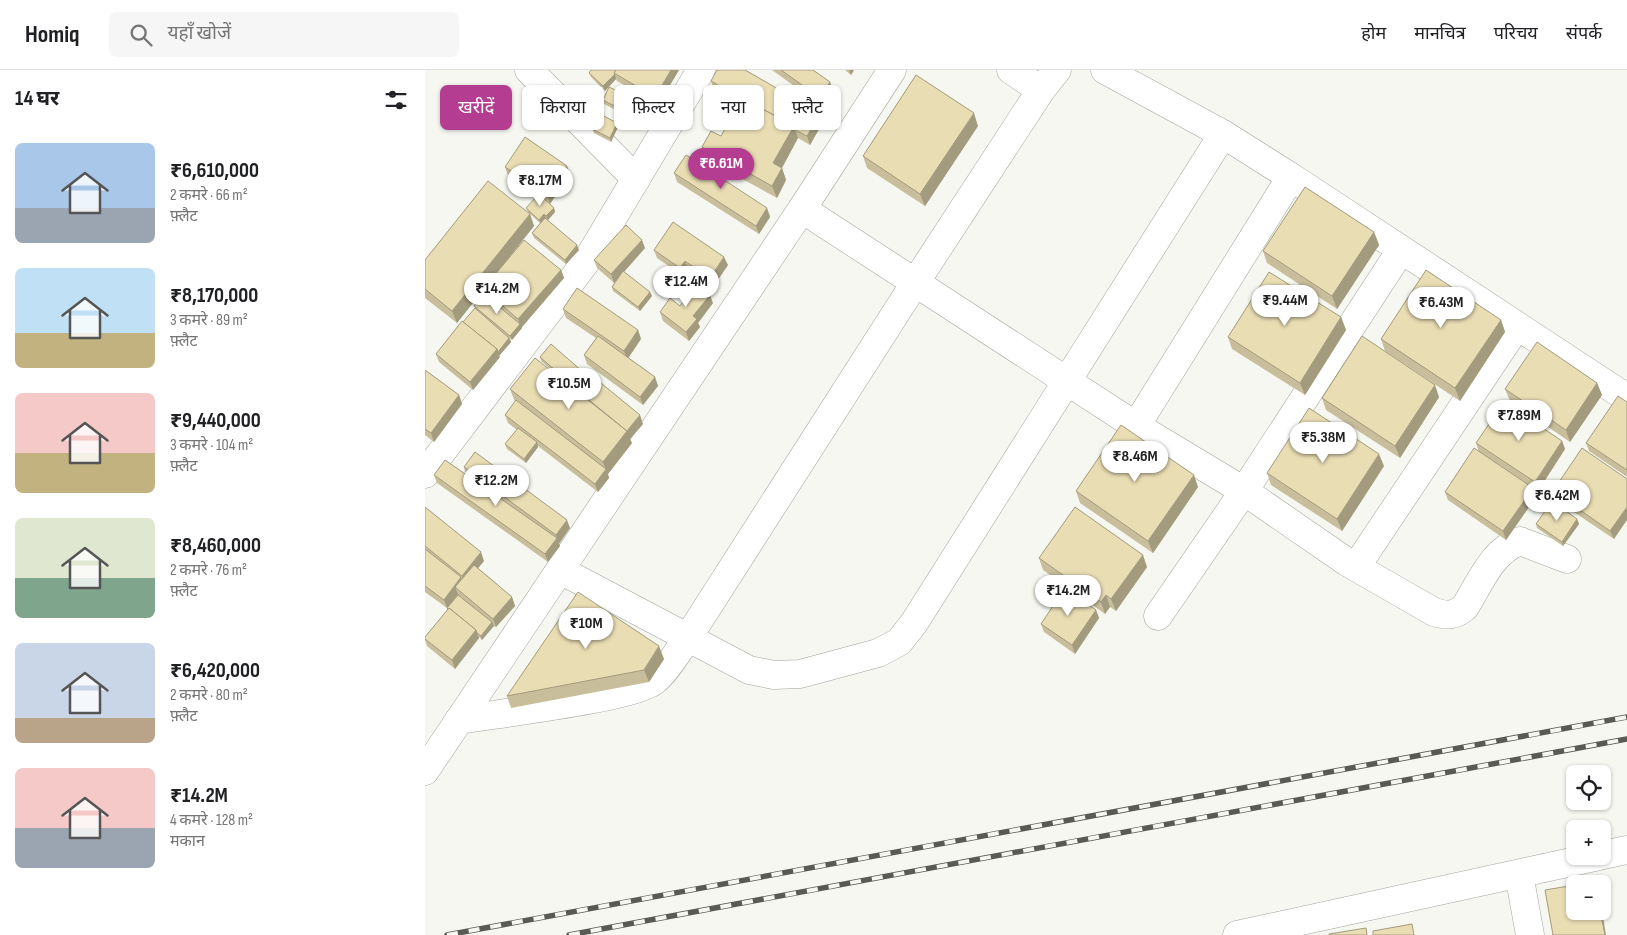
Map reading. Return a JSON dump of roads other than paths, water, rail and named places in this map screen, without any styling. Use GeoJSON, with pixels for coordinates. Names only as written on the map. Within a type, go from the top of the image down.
{"type":"FeatureCollection","features":[{"type":"Feature","properties":{"kind":"street"},"geometry":{"type":"LineString","coordinates":[[529,70],[636,179]]}},
{"type":"Feature","properties":{"kind":"street"},"geometry":{"type":"LineString","coordinates":[[425,474],[588,259],[701,70]]}},
{"type":"Feature","properties":{"kind":"street"},"geometry":{"type":"LineString","coordinates":[[425,771],[892,70]]}},
{"type":"Feature","properties":{"kind":"street"},"geometry":{"type":"LineString","coordinates":[[459,720],[643,689],[655,681],[687,639],[915,283],[1049,80],[1011,70]]}},
{"type":"Feature","properties":{"kind":"street"},"geometry":{"type":"LineString","coordinates":[[1105,70],[1223,134],[1627,398]]}},
{"type":"Feature","properties":{"kind":"street"},"geometry":{"type":"LineString","coordinates":[[560,570],[687,639],[749,670],[774,675],[799,674],[878,653],[899,642],[914,623],[1223,134]]}},
{"type":"Feature","properties":{"kind":"street"},"geometry":{"type":"LineString","coordinates":[[1136,426],[1291,177]]}},
{"type":"Feature","properties":{"kind":"street"},"geometry":{"type":"LineString","coordinates":[[801,209],[1136,426],[1244,491],[1356,567],[1434,612],[1447,616],[1458,613],[1465,606],[1498,554],[1509,545],[1520,541],[1567,559]]}},
{"type":"Feature","properties":{"kind":"street"},"geometry":{"type":"LineString","coordinates":[[1158,616],[1244,491],[1401,250]]}},
{"type":"Feature","properties":{"kind":"street"},"geometry":{"type":"LineString","coordinates":[[1356,567],[1517,326]]}},
{"type":"Feature","properties":{"kind":"street"},"geometry":{"type":"LineString","coordinates":[[1611,854],[1627,850]]}},
{"type":"Feature","properties":{"kind":"street"},"geometry":{"type":"LineString","coordinates":[[1237,935],[1566,864]]}},
{"type":"Feature","properties":{"kind":"street"},"geometry":{"type":"LineString","coordinates":[[1519,874],[1530,935]]}},
{"type":"Feature","properties":{"kind":"railway"},"geometry":{"type":"LineString","coordinates":[[447,935],[1627,717]]}},
{"type":"Feature","properties":{"kind":"railway"},"geometry":{"type":"LineString","coordinates":[[569,935],[1627,739]]}}]}
